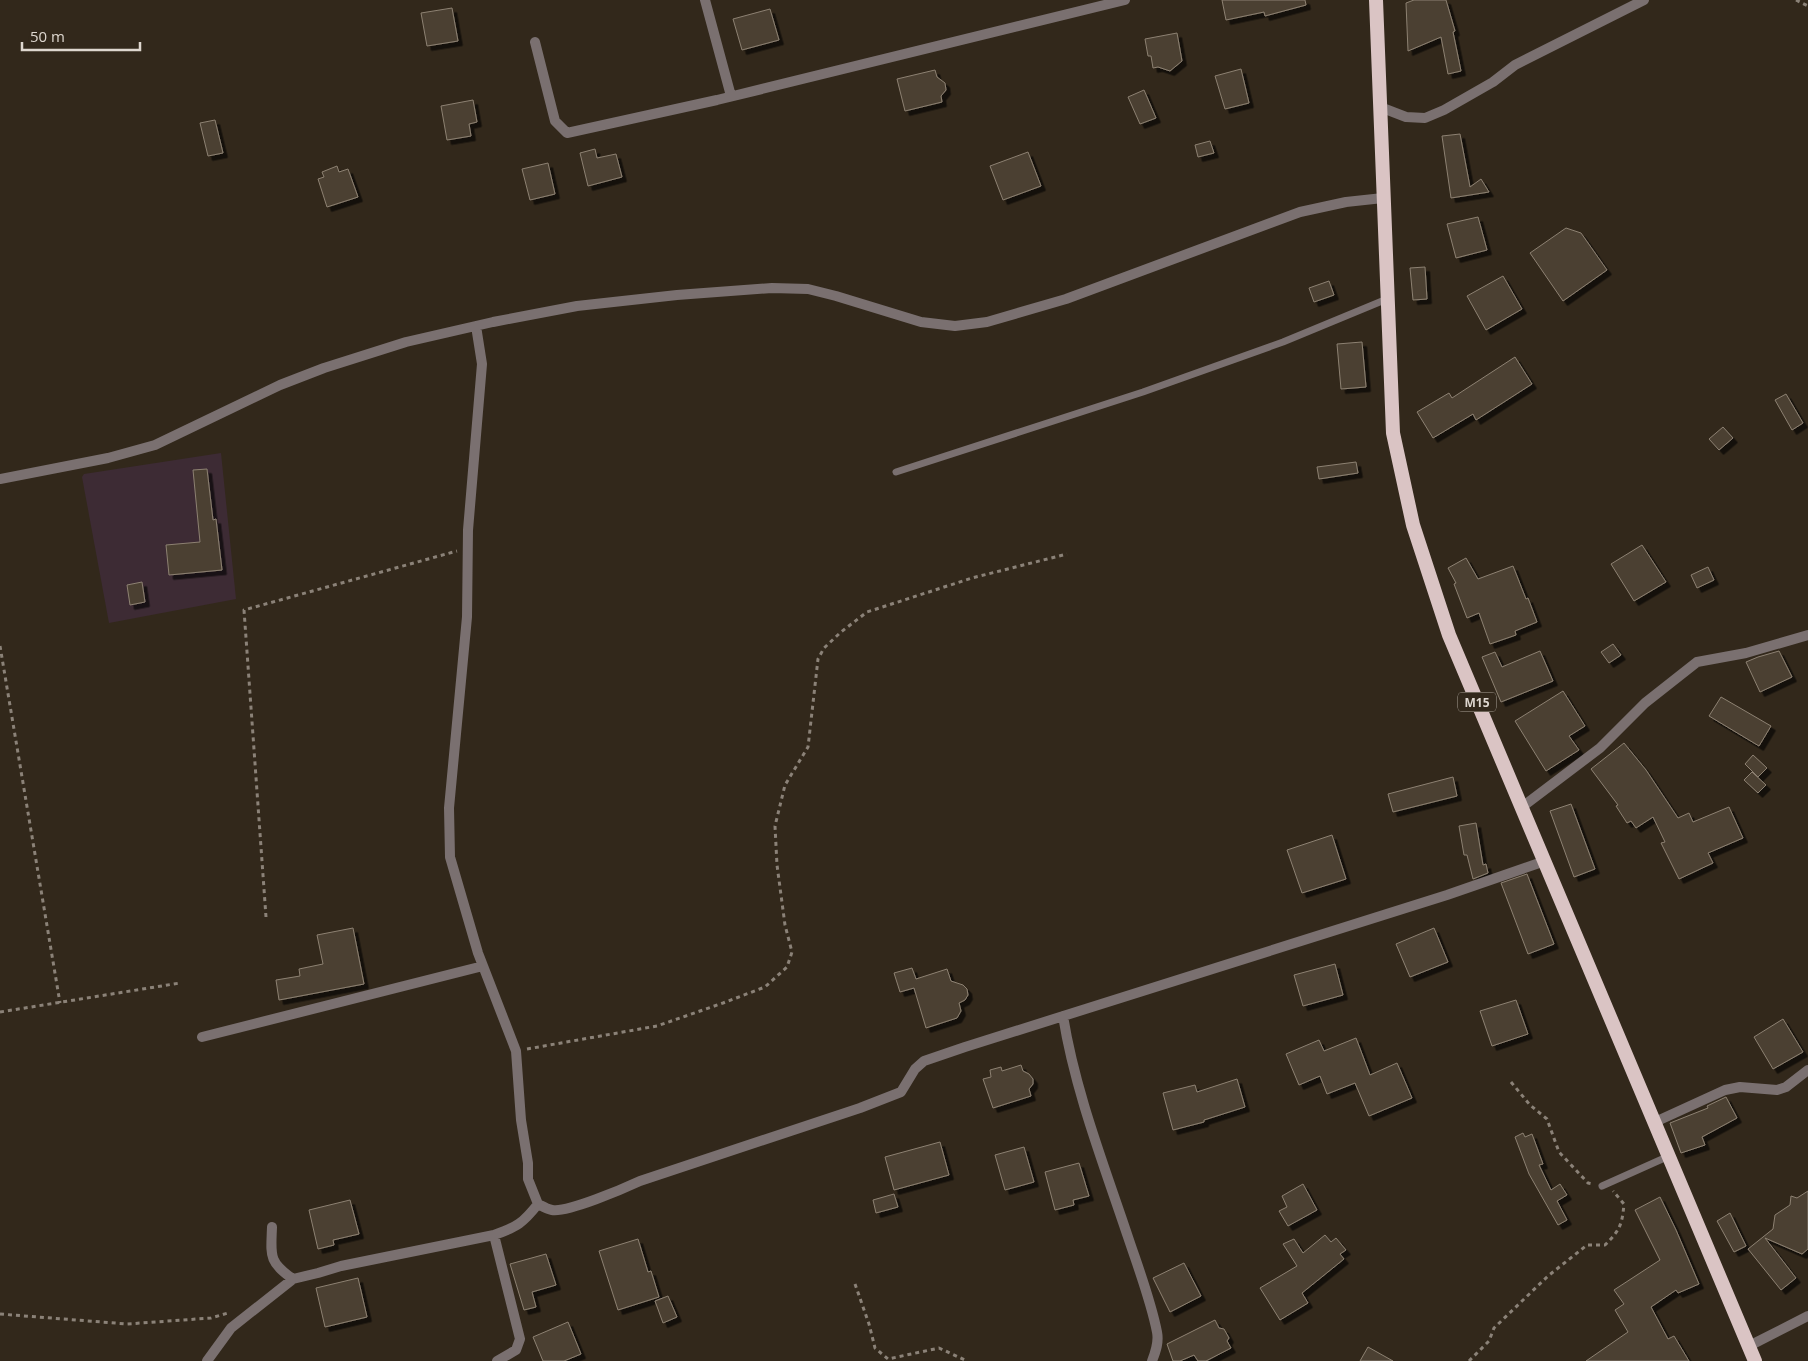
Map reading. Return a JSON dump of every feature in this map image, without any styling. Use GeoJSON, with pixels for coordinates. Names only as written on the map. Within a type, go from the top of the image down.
{"type":"FeatureCollection","features":[{"type":"Feature","properties":{"kind":"highway","name":"M15"},"geometry":{"type":"LineString","coordinates":[[1376,0],[1392,433],[1413,525],[1449,635],[1755,1361]]}},
{"type":"Feature","properties":{"kind":"street"},"geometry":{"type":"LineString","coordinates":[[705,0],[731,96]]}},
{"type":"Feature","properties":{"kind":"street"},"geometry":{"type":"LineString","coordinates":[[535,42],[555,121],[567,133],[731,96],[1125,0]]}},
{"type":"Feature","properties":{"kind":"street"},"geometry":{"type":"LineString","coordinates":[[1380,107],[1406,117],[1425,118],[1444,110],[1493,82],[1516,65],[1644,0]]}},
{"type":"Feature","properties":{"kind":"street"},"geometry":{"type":"LineString","coordinates":[[0,479],[108,458],[155,445],[280,385],[324,368],[406,342],[476,326],[577,306],[677,295],[772,288],[817,291],[921,322],[955,326],[987,322],[1066,299],[1300,212],[1346,202],[1383,198]]}},
{"type":"Feature","properties":{"kind":"street"},"geometry":{"type":"LineString","coordinates":[[476,326],[482,364],[467,548],[467,617],[449,808],[450,857],[483,966],[516,1051],[520,1120],[528,1163],[528,1179],[538,1204],[553,1211],[569,1208],[640,1181],[860,1108],[900,1092],[915,1069],[924,1062],[965,1047],[1447,895],[1544,861]]}},
{"type":"Feature","properties":{"kind":"street"},"geometry":{"type":"LineString","coordinates":[[1522,807],[1600,748],[1645,704],[1697,662],[1746,653],[1808,635]]}},
{"type":"Feature","properties":{"kind":"street"},"geometry":{"type":"LineString","coordinates":[[202,1037],[483,966]]}},
{"type":"Feature","properties":{"kind":"street"},"geometry":{"type":"LineString","coordinates":[[1063,1016],[1068,1051],[1157,1332],[1158,1343],[1152,1361]]}},
{"type":"Feature","properties":{"kind":"street"},"geometry":{"type":"LineString","coordinates":[[1655,1122],[1725,1090],[1740,1087],[1777,1090],[1786,1087],[1808,1070]]}},
{"type":"Feature","properties":{"kind":"street"},"geometry":{"type":"LineString","coordinates":[[207,1361],[231,1328],[293,1279],[341,1266],[494,1235],[511,1229],[525,1221],[538,1204]]}},
{"type":"Feature","properties":{"kind":"street"},"geometry":{"type":"LineString","coordinates":[[272,1226],[271,1253],[278,1268],[293,1279]]}},
{"type":"Feature","properties":{"kind":"street"},"geometry":{"type":"LineString","coordinates":[[494,1235],[520,1339],[516,1350],[497,1361]]}},
{"type":"Feature","properties":{"kind":"street"},"geometry":{"type":"LineString","coordinates":[[1749,1346],[1808,1316]]}},
{"type":"Feature","properties":{"kind":"lane"},"geometry":{"type":"LineString","coordinates":[[896,472],[1143,392],[1283,342],[1387,299]]}},
{"type":"Feature","properties":{"kind":"lane"},"geometry":{"type":"LineString","coordinates":[[1602,1186],[1669,1156]]}},
{"type":"Feature","properties":{"kind":"path"},"geometry":{"type":"LineString","coordinates":[[1796,0],[1808,6]]}},
{"type":"Feature","properties":{"kind":"path"},"geometry":{"type":"LineString","coordinates":[[266,917],[244,610],[467,548]]}},
{"type":"Feature","properties":{"kind":"path"},"geometry":{"type":"LineString","coordinates":[[516,1051],[657,1026],[765,987],[787,967],[792,952],[785,925],[777,865],[775,826],[785,785],[808,747],[818,659],[824,648],[840,632],[867,612],[972,578],[1067,554]]}},
{"type":"Feature","properties":{"kind":"path"},"geometry":{"type":"LineString","coordinates":[[0,646],[60,1003]]}},
{"type":"Feature","properties":{"kind":"path"},"geometry":{"type":"LineString","coordinates":[[0,1012],[180,983]]}},
{"type":"Feature","properties":{"kind":"path"},"geometry":{"type":"LineString","coordinates":[[1468,1361],[1489,1341],[1494,1328],[1548,1276],[1587,1245],[1605,1245],[1617,1234],[1622,1223],[1624,1204],[1614,1191],[1602,1186],[1588,1184],[1560,1152],[1547,1119],[1530,1105],[1511,1082]]}},
{"type":"Feature","properties":{"kind":"path"},"geometry":{"type":"LineString","coordinates":[[854,1284],[869,1324],[875,1348],[888,1359],[939,1348],[967,1361]]}},
{"type":"Feature","properties":{"kind":"path"},"geometry":{"type":"LineString","coordinates":[[0,1314],[127,1324],[211,1318],[228,1314],[238,1308],[252,1311]]}},
{"type":"Feature","properties":{"kind":"shaded area"},"geometry":{"type":"Polygon","coordinates":[[[221,453],[236,599],[109,623],[82,477],[84,474],[221,453]]]}},
{"type":"Feature","properties":{"kind":"building"},"geometry":{"type":"Polygon","coordinates":[[[1222,0],[1305,0],[1306,5],[1265,16],[1264,12],[1226,20],[1222,0]]]}},
{"type":"Feature","properties":{"kind":"building"},"geometry":{"type":"Polygon","coordinates":[[[1414,0],[1446,0],[1455,31],[1453,32],[1461,71],[1448,74],[1441,37],[1408,51],[1406,3],[1414,0]]]}},
{"type":"Feature","properties":{"kind":"building"},"geometry":{"type":"Polygon","coordinates":[[[452,8],[458,41],[427,46],[421,13],[452,8]]]}},
{"type":"Feature","properties":{"kind":"building"},"geometry":{"type":"Polygon","coordinates":[[[770,9],[779,40],[742,50],[733,19],[770,9]]]}},
{"type":"Feature","properties":{"kind":"building"},"geometry":{"type":"Polygon","coordinates":[[[1177,33],[1182,61],[1170,71],[1158,67],[1153,68],[1151,56],[1148,56],[1145,39],[1177,33]]]}},
{"type":"Feature","properties":{"kind":"building"},"geometry":{"type":"Polygon","coordinates":[[[1241,69],[1249,103],[1225,109],[1215,76],[1241,69]]]}},
{"type":"Feature","properties":{"kind":"building"},"geometry":{"type":"Polygon","coordinates":[[[935,70],[937,77],[945,83],[946,90],[941,96],[942,102],[905,111],[897,79],[935,70]]]}},
{"type":"Feature","properties":{"kind":"building"},"geometry":{"type":"Polygon","coordinates":[[[1144,90],[1156,118],[1140,124],[1128,97],[1144,90]]]}},
{"type":"Feature","properties":{"kind":"building"},"geometry":{"type":"Polygon","coordinates":[[[473,100],[477,122],[469,124],[471,136],[447,140],[441,106],[473,100]]]}},
{"type":"Feature","properties":{"kind":"building"},"geometry":{"type":"Polygon","coordinates":[[[215,120],[223,153],[208,156],[200,123],[215,120]]]}},
{"type":"Feature","properties":{"kind":"building"},"geometry":{"type":"Polygon","coordinates":[[[1460,134],[1470,187],[1481,179],[1489,192],[1451,198],[1442,136],[1460,134]]]}},
{"type":"Feature","properties":{"kind":"building"},"geometry":{"type":"Polygon","coordinates":[[[1210,141],[1214,153],[1198,157],[1195,145],[1210,141]]]}},
{"type":"Feature","properties":{"kind":"building"},"geometry":{"type":"Polygon","coordinates":[[[595,149],[597,158],[616,154],[622,177],[588,186],[580,153],[595,149]]]}},
{"type":"Feature","properties":{"kind":"building"},"geometry":{"type":"Polygon","coordinates":[[[1028,152],[1041,186],[1003,200],[990,166],[1028,152]]]}},
{"type":"Feature","properties":{"kind":"building"},"geometry":{"type":"Polygon","coordinates":[[[548,163],[555,194],[530,200],[522,169],[548,163]]]}},
{"type":"Feature","properties":{"kind":"building"},"geometry":{"type":"Polygon","coordinates":[[[337,166],[339,172],[348,169],[358,197],[327,207],[318,179],[324,177],[322,172],[337,166]]]}},
{"type":"Feature","properties":{"kind":"building"},"geometry":{"type":"Polygon","coordinates":[[[1478,217],[1487,250],[1456,258],[1447,224],[1478,217]]]}},
{"type":"Feature","properties":{"kind":"building"},"geometry":{"type":"Polygon","coordinates":[[[1566,228],[1581,233],[1607,270],[1563,301],[1530,253],[1566,228]]]}},
{"type":"Feature","properties":{"kind":"building"},"geometry":{"type":"Polygon","coordinates":[[[1425,267],[1427,299],[1413,300],[1410,268],[1425,267]]]}},
{"type":"Feature","properties":{"kind":"building"},"geometry":{"type":"Polygon","coordinates":[[[1503,276],[1522,309],[1486,330],[1467,296],[1503,276]]]}},
{"type":"Feature","properties":{"kind":"building"},"geometry":{"type":"Polygon","coordinates":[[[1329,281],[1334,295],[1314,302],[1309,288],[1329,281]]]}},
{"type":"Feature","properties":{"kind":"building"},"geometry":{"type":"Polygon","coordinates":[[[1362,342],[1366,387],[1341,389],[1337,344],[1362,342]]]}},
{"type":"Feature","properties":{"kind":"building"},"geometry":{"type":"Polygon","coordinates":[[[1515,357],[1532,384],[1476,420],[1473,414],[1433,438],[1417,412],[1449,393],[1452,398],[1515,357]]]}},
{"type":"Feature","properties":{"kind":"building"},"geometry":{"type":"Polygon","coordinates":[[[1786,394],[1803,423],[1792,430],[1775,400],[1786,394]]]}},
{"type":"Feature","properties":{"kind":"building"},"geometry":{"type":"Polygon","coordinates":[[[1723,427],[1733,438],[1719,450],[1709,439],[1723,427]]]}},
{"type":"Feature","properties":{"kind":"building"},"geometry":{"type":"Polygon","coordinates":[[[1356,462],[1358,473],[1319,479],[1317,467],[1356,462]]]}},
{"type":"Feature","properties":{"kind":"building"},"geometry":{"type":"Polygon","coordinates":[[[207,469],[213,520],[216,519],[222,570],[169,575],[166,545],[200,542],[193,470],[207,469]]]}},
{"type":"Feature","properties":{"kind":"building"},"geometry":{"type":"Polygon","coordinates":[[[1642,545],[1666,582],[1634,601],[1611,564],[1642,545]]]}},
{"type":"Feature","properties":{"kind":"building"},"geometry":{"type":"Polygon","coordinates":[[[1466,558],[1478,579],[1513,566],[1537,622],[1515,631],[1516,635],[1490,644],[1479,613],[1467,618],[1454,584],[1456,583],[1448,568],[1466,558]]]}},
{"type":"Feature","properties":{"kind":"building"},"geometry":{"type":"Polygon","coordinates":[[[1708,567],[1714,580],[1697,588],[1691,575],[1708,567]]]}},
{"type":"Feature","properties":{"kind":"building"},"geometry":{"type":"Polygon","coordinates":[[[142,582],[145,602],[130,605],[127,585],[142,582]]]}},
{"type":"Feature","properties":{"kind":"building"},"geometry":{"type":"Polygon","coordinates":[[[1613,644],[1621,655],[1609,663],[1601,652],[1613,644]]]}},
{"type":"Feature","properties":{"kind":"building"},"geometry":{"type":"Polygon","coordinates":[[[1540,651],[1553,681],[1501,702],[1482,657],[1495,652],[1502,667],[1540,651]]]}},
{"type":"Feature","properties":{"kind":"building"},"geometry":{"type":"Polygon","coordinates":[[[1779,651],[1792,677],[1760,692],[1746,662],[1779,651]]]}},
{"type":"Feature","properties":{"kind":"building"},"geometry":{"type":"Polygon","coordinates":[[[1563,691],[1585,726],[1569,736],[1579,750],[1546,771],[1515,721],[1563,691]]]}},
{"type":"Feature","properties":{"kind":"building"},"geometry":{"type":"Polygon","coordinates":[[[1721,697],[1771,726],[1759,746],[1709,716],[1721,697]]]}},
{"type":"Feature","properties":{"kind":"building"},"geometry":{"type":"Polygon","coordinates":[[[1624,743],[1646,770],[1678,818],[1689,813],[1693,822],[1729,807],[1743,838],[1708,853],[1713,863],[1679,879],[1661,843],[1665,842],[1653,817],[1636,828],[1631,821],[1627,823],[1616,806],[1618,805],[1591,769],[1624,743]]]}},
{"type":"Feature","properties":{"kind":"building"},"geometry":{"type":"Polygon","coordinates":[[[1753,755],[1767,768],[1758,777],[1745,764],[1753,755]]]}},
{"type":"Feature","properties":{"kind":"building"},"geometry":{"type":"Polygon","coordinates":[[[1752,772],[1766,785],[1758,793],[1744,780],[1752,772]]]}},
{"type":"Feature","properties":{"kind":"building"},"geometry":{"type":"Polygon","coordinates":[[[1453,777],[1457,796],[1393,812],[1388,794],[1453,777]]]}},
{"type":"Feature","properties":{"kind":"building"},"geometry":{"type":"Polygon","coordinates":[[[1571,804],[1595,869],[1574,877],[1550,811],[1571,804]]]}},
{"type":"Feature","properties":{"kind":"building"},"geometry":{"type":"Polygon","coordinates":[[[1476,823],[1483,865],[1486,864],[1488,873],[1473,879],[1467,855],[1464,855],[1459,826],[1476,823]]]}},
{"type":"Feature","properties":{"kind":"building"},"geometry":{"type":"Polygon","coordinates":[[[1332,835],[1346,879],[1302,893],[1287,850],[1332,835]]]}},
{"type":"Feature","properties":{"kind":"building"},"geometry":{"type":"Polygon","coordinates":[[[1527,874],[1554,944],[1528,954],[1501,883],[1527,874]]]}},
{"type":"Feature","properties":{"kind":"building"},"geometry":{"type":"Polygon","coordinates":[[[353,928],[364,984],[279,1000],[276,980],[300,976],[299,969],[323,964],[317,935],[353,928]]]}},
{"type":"Feature","properties":{"kind":"building"},"geometry":{"type":"Polygon","coordinates":[[[1434,928],[1448,962],[1410,977],[1396,944],[1434,928]]]}},
{"type":"Feature","properties":{"kind":"building"},"geometry":{"type":"Polygon","coordinates":[[[1335,964],[1343,995],[1303,1006],[1294,975],[1335,964]]]}},
{"type":"Feature","properties":{"kind":"building"},"geometry":{"type":"Polygon","coordinates":[[[912,968],[916,979],[947,969],[951,981],[963,985],[967,989],[968,995],[965,1000],[959,1003],[961,1011],[957,1018],[926,1028],[914,988],[900,992],[894,973],[912,968]]]}},
{"type":"Feature","properties":{"kind":"building"},"geometry":{"type":"Polygon","coordinates":[[[1516,1000],[1528,1034],[1492,1046],[1480,1011],[1516,1000]]]}},
{"type":"Feature","properties":{"kind":"building"},"geometry":{"type":"Polygon","coordinates":[[[1783,1019],[1803,1052],[1773,1069],[1754,1037],[1783,1019]]]}},
{"type":"Feature","properties":{"kind":"building"},"geometry":{"type":"Polygon","coordinates":[[[1356,1038],[1370,1075],[1397,1063],[1412,1098],[1369,1116],[1355,1083],[1327,1094],[1320,1076],[1299,1085],[1286,1054],[1319,1040],[1324,1051],[1356,1038]]]}},
{"type":"Feature","properties":{"kind":"building"},"geometry":{"type":"Polygon","coordinates":[[[1021,1065],[1023,1071],[1033,1079],[1033,1084],[1029,1089],[1031,1096],[993,1108],[983,1079],[991,1077],[990,1070],[1001,1067],[1002,1071],[1021,1065]]]}},
{"type":"Feature","properties":{"kind":"building"},"geometry":{"type":"Polygon","coordinates":[[[1237,1079],[1245,1107],[1204,1120],[1204,1122],[1173,1130],[1163,1093],[1195,1085],[1197,1092],[1237,1079]]]}},
{"type":"Feature","properties":{"kind":"building"},"geometry":{"type":"Polygon","coordinates":[[[1726,1097],[1737,1118],[1702,1137],[1705,1145],[1681,1153],[1670,1123],[1708,1108],[1707,1106],[1726,1097]]]}},
{"type":"Feature","properties":{"kind":"building"},"geometry":{"type":"Polygon","coordinates":[[[1523,1133],[1525,1137],[1532,1134],[1543,1164],[1539,1165],[1551,1190],[1560,1184],[1567,1195],[1557,1201],[1567,1220],[1558,1225],[1529,1174],[1515,1137],[1523,1133]]]}},
{"type":"Feature","properties":{"kind":"building"},"geometry":{"type":"Polygon","coordinates":[[[940,1142],[949,1175],[894,1190],[885,1157],[940,1142]]]}},
{"type":"Feature","properties":{"kind":"building"},"geometry":{"type":"Polygon","coordinates":[[[1024,1147],[1034,1182],[1005,1190],[995,1155],[1024,1147]]]}},
{"type":"Feature","properties":{"kind":"building"},"geometry":{"type":"Polygon","coordinates":[[[1079,1163],[1089,1196],[1073,1200],[1074,1205],[1055,1210],[1045,1172],[1079,1163]]]}},
{"type":"Feature","properties":{"kind":"building"},"geometry":{"type":"Polygon","coordinates":[[[1303,1184],[1317,1210],[1288,1226],[1279,1211],[1287,1207],[1282,1196],[1303,1184]]]}},
{"type":"Feature","properties":{"kind":"building"},"geometry":{"type":"Polygon","coordinates":[[[1808,1191],[1808,1249],[1802,1254],[1765,1238],[1796,1278],[1781,1290],[1748,1249],[1773,1229],[1775,1215],[1790,1205],[1791,1196],[1797,1198],[1808,1191]]]}},
{"type":"Feature","properties":{"kind":"building"},"geometry":{"type":"Polygon","coordinates":[[[894,1194],[898,1207],[876,1213],[873,1200],[894,1194]]]}},
{"type":"Feature","properties":{"kind":"building"},"geometry":{"type":"Polygon","coordinates":[[[1660,1197],[1699,1284],[1678,1293],[1676,1290],[1651,1307],[1668,1339],[1674,1336],[1689,1361],[1586,1361],[1628,1332],[1615,1310],[1624,1304],[1614,1290],[1660,1260],[1635,1210],[1660,1197]]]}},
{"type":"Feature","properties":{"kind":"building"},"geometry":{"type":"Polygon","coordinates":[[[350,1200],[359,1234],[333,1240],[334,1245],[318,1249],[309,1210],[350,1200]]]}},
{"type":"Feature","properties":{"kind":"building"},"geometry":{"type":"Polygon","coordinates":[[[1730,1213],[1746,1246],[1734,1252],[1717,1221],[1730,1213]]]}},
{"type":"Feature","properties":{"kind":"building"},"geometry":{"type":"Polygon","coordinates":[[[1325,1235],[1331,1242],[1336,1238],[1346,1250],[1340,1254],[1344,1259],[1302,1293],[1308,1303],[1280,1320],[1260,1288],[1297,1266],[1283,1244],[1294,1239],[1303,1253],[1325,1235]]]}},
{"type":"Feature","properties":{"kind":"building"},"geometry":{"type":"Polygon","coordinates":[[[638,1239],[648,1272],[651,1271],[659,1297],[618,1310],[599,1251],[638,1239]]]}},
{"type":"Feature","properties":{"kind":"building"},"geometry":{"type":"Polygon","coordinates":[[[546,1254],[556,1285],[532,1292],[536,1307],[524,1310],[510,1264],[546,1254]]]}},
{"type":"Feature","properties":{"kind":"building"},"geometry":{"type":"Polygon","coordinates":[[[1184,1263],[1201,1296],[1170,1312],[1153,1278],[1184,1263]]]}},
{"type":"Feature","properties":{"kind":"building"},"geometry":{"type":"Polygon","coordinates":[[[358,1278],[367,1317],[325,1327],[316,1288],[358,1278]]]}},
{"type":"Feature","properties":{"kind":"building"},"geometry":{"type":"Polygon","coordinates":[[[668,1296],[677,1317],[663,1323],[655,1301],[668,1296]]]}},
{"type":"Feature","properties":{"kind":"building"},"geometry":{"type":"Polygon","coordinates":[[[1215,1320],[1219,1328],[1224,1329],[1229,1338],[1227,1341],[1231,1348],[1206,1361],[1198,1361],[1194,1355],[1180,1361],[1173,1361],[1167,1344],[1215,1320]]]}},
{"type":"Feature","properties":{"kind":"building"},"geometry":{"type":"Polygon","coordinates":[[[568,1322],[581,1354],[564,1361],[543,1361],[533,1337],[568,1322]]]}},
{"type":"Feature","properties":{"kind":"building"},"geometry":{"type":"Polygon","coordinates":[[[1368,1347],[1393,1361],[1360,1361],[1368,1347]]]}}]}
